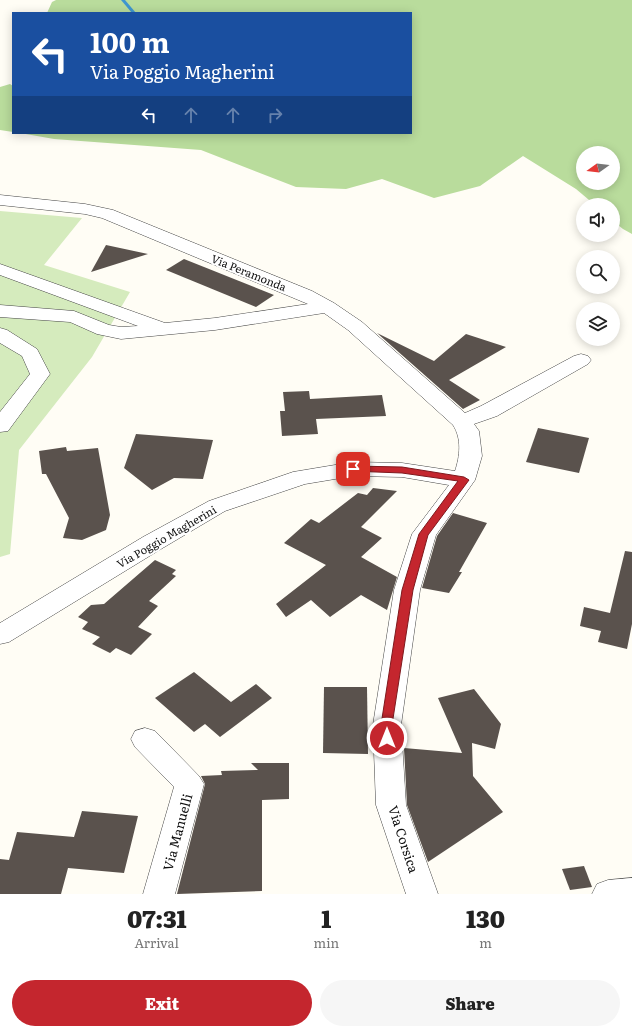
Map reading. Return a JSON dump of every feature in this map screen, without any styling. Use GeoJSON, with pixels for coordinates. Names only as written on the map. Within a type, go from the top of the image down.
{"type":"FeatureCollection","features":[{"type":"Feature","properties":{"kind":"street","name":"Via Peramonda"},"geometry":{"type":"LineString","coordinates":[[0,200],[85,209],[107,214],[280,284],[328,307],[355,326],[462,420]]}},
{"type":"Feature","properties":{"kind":"street"},"geometry":{"type":"LineString","coordinates":[[0,269],[125,316],[166,329]]}},
{"type":"Feature","properties":{"kind":"street"},"geometry":{"type":"LineString","coordinates":[[0,311],[74,317],[113,332],[166,329],[254,319],[328,307]]}},
{"type":"Feature","properties":{"kind":"street"},"geometry":{"type":"LineString","coordinates":[[0,334],[30,353],[40,374],[0,426]]}},
{"type":"Feature","properties":{"kind":"street"},"geometry":{"type":"LineString","coordinates":[[462,420],[489,411],[581,360]]}},
{"type":"Feature","properties":{"kind":"street","name":"Via Corsica"},"geometry":{"type":"LineString","coordinates":[[422,894],[391,805],[387,725],[408,590],[424,534],[464,480],[471,456],[468,431],[462,420]]}},
{"type":"Feature","properties":{"kind":"street","name":"Via Poggio Magherini"},"geometry":{"type":"LineString","coordinates":[[0,635],[152,543],[217,506],[301,477],[353,469],[402,470],[464,480]]}},
{"type":"Feature","properties":{"kind":"street","name":"Via Manuelli"},"geometry":{"type":"LineString","coordinates":[[145,739],[189,784],[159,894]]}},
{"type":"Feature","properties":{"kind":"street"},"geometry":{"type":"LineString","coordinates":[[608,894],[632,892]]}},
{"type":"Feature","properties":{"kind":"green space"},"geometry":{"type":"Polygon","coordinates":[[[56,0],[632,0],[632,234],[620,227],[620,198],[587,198],[577,190],[620,190],[620,146],[576,146],[576,189],[523,156],[480,186],[434,198],[382,179],[346,189],[296,187],[201,150],[54,139],[26,134],[412,134],[412,12],[47,12],[52,2],[56,0]]]}},
{"type":"Feature","properties":{"kind":"green space"},"geometry":{"type":"Polygon","coordinates":[[[10,84],[12,85],[12,132],[0,130],[0,87],[10,84]]]}},
{"type":"Feature","properties":{"kind":"green space"},"geometry":{"type":"Polygon","coordinates":[[[0,211],[82,218],[44,265],[130,292],[92,357],[19,450],[10,554],[0,557],[0,211]]]}},
{"type":"Feature","properties":{"kind":"building"},"geometry":{"type":"Polygon","coordinates":[[[106,245],[148,254],[91,272],[106,245]]]}},
{"type":"Feature","properties":{"kind":"building"},"geometry":{"type":"Polygon","coordinates":[[[184,259],[274,295],[256,307],[166,270],[184,259]]]}},
{"type":"Feature","properties":{"kind":"building"},"geometry":{"type":"Polygon","coordinates":[[[377,333],[434,361],[466,334],[506,347],[449,380],[480,400],[463,409],[377,333]]]}},
{"type":"Feature","properties":{"kind":"building"},"geometry":{"type":"Polygon","coordinates":[[[309,391],[310,399],[382,395],[386,416],[316,419],[318,434],[282,436],[280,411],[285,411],[283,392],[309,391]]]}},
{"type":"Feature","properties":{"kind":"building"},"geometry":{"type":"Polygon","coordinates":[[[538,428],[589,438],[579,473],[526,462],[538,428]]]}},
{"type":"Feature","properties":{"kind":"building"},"geometry":{"type":"Polygon","coordinates":[[[136,434],[213,440],[203,479],[174,478],[152,490],[124,468],[136,434]]]}},
{"type":"Feature","properties":{"kind":"building"},"geometry":{"type":"Polygon","coordinates":[[[66,447],[67,451],[98,448],[110,515],[106,530],[82,540],[63,538],[69,518],[46,474],[42,474],[39,451],[66,447]]]}},
{"type":"Feature","properties":{"kind":"building"},"geometry":{"type":"Polygon","coordinates":[[[373,488],[397,491],[361,527],[382,538],[361,557],[397,577],[387,610],[361,595],[330,617],[311,600],[286,617],[276,604],[326,565],[284,543],[311,519],[319,523],[358,493],[367,495],[373,488]]]}},
{"type":"Feature","properties":{"kind":"building"},"geometry":{"type":"Polygon","coordinates":[[[453,513],[487,523],[459,572],[462,572],[449,593],[422,588],[437,536],[453,513]]]}},
{"type":"Feature","properties":{"kind":"building"},"geometry":{"type":"Polygon","coordinates":[[[625,551],[632,552],[632,624],[627,649],[598,642],[601,631],[580,626],[584,607],[610,613],[625,551]]]}},
{"type":"Feature","properties":{"kind":"building"},"geometry":{"type":"Polygon","coordinates":[[[155,560],[176,570],[172,574],[176,576],[149,601],[158,606],[138,627],[152,634],[131,655],[116,648],[110,653],[92,644],[100,637],[82,629],[88,622],[78,617],[91,605],[104,604],[155,560]]]}},
{"type":"Feature","properties":{"kind":"building"},"geometry":{"type":"Polygon","coordinates":[[[194,672],[231,702],[256,684],[272,698],[220,737],[205,724],[194,732],[155,698],[194,672]]]}},
{"type":"Feature","properties":{"kind":"building"},"geometry":{"type":"Polygon","coordinates":[[[324,687],[367,687],[368,754],[323,753],[324,687]]]}},
{"type":"Feature","properties":{"kind":"building"},"geometry":{"type":"Polygon","coordinates":[[[474,689],[501,724],[495,749],[472,743],[473,776],[503,812],[428,862],[407,805],[404,748],[462,753],[438,698],[474,689]]]}},
{"type":"Feature","properties":{"kind":"building"},"geometry":{"type":"Polygon","coordinates":[[[251,763],[289,763],[289,799],[262,800],[262,891],[177,894],[205,784],[201,776],[222,775],[221,771],[258,770],[251,763]]]}},
{"type":"Feature","properties":{"kind":"building"},"geometry":{"type":"Polygon","coordinates":[[[82,811],[138,816],[124,873],[68,868],[61,894],[0,894],[0,859],[9,860],[17,832],[74,837],[82,811]]]}},
{"type":"Feature","properties":{"kind":"building"},"geometry":{"type":"Polygon","coordinates":[[[584,866],[592,887],[570,890],[562,869],[584,866]]]}},
{"type":"Feature","properties":{"kind":"waterway"},"geometry":{"type":"LineString","coordinates":[[123,0],[133,12]]}},
{"type":"Feature","properties":{"kind":"route"},"geometry":{"type":"LineString","coordinates":[[353,469],[402,470],[464,480],[424,534],[408,590],[396,657],[387,725],[387,738]]}}]}
